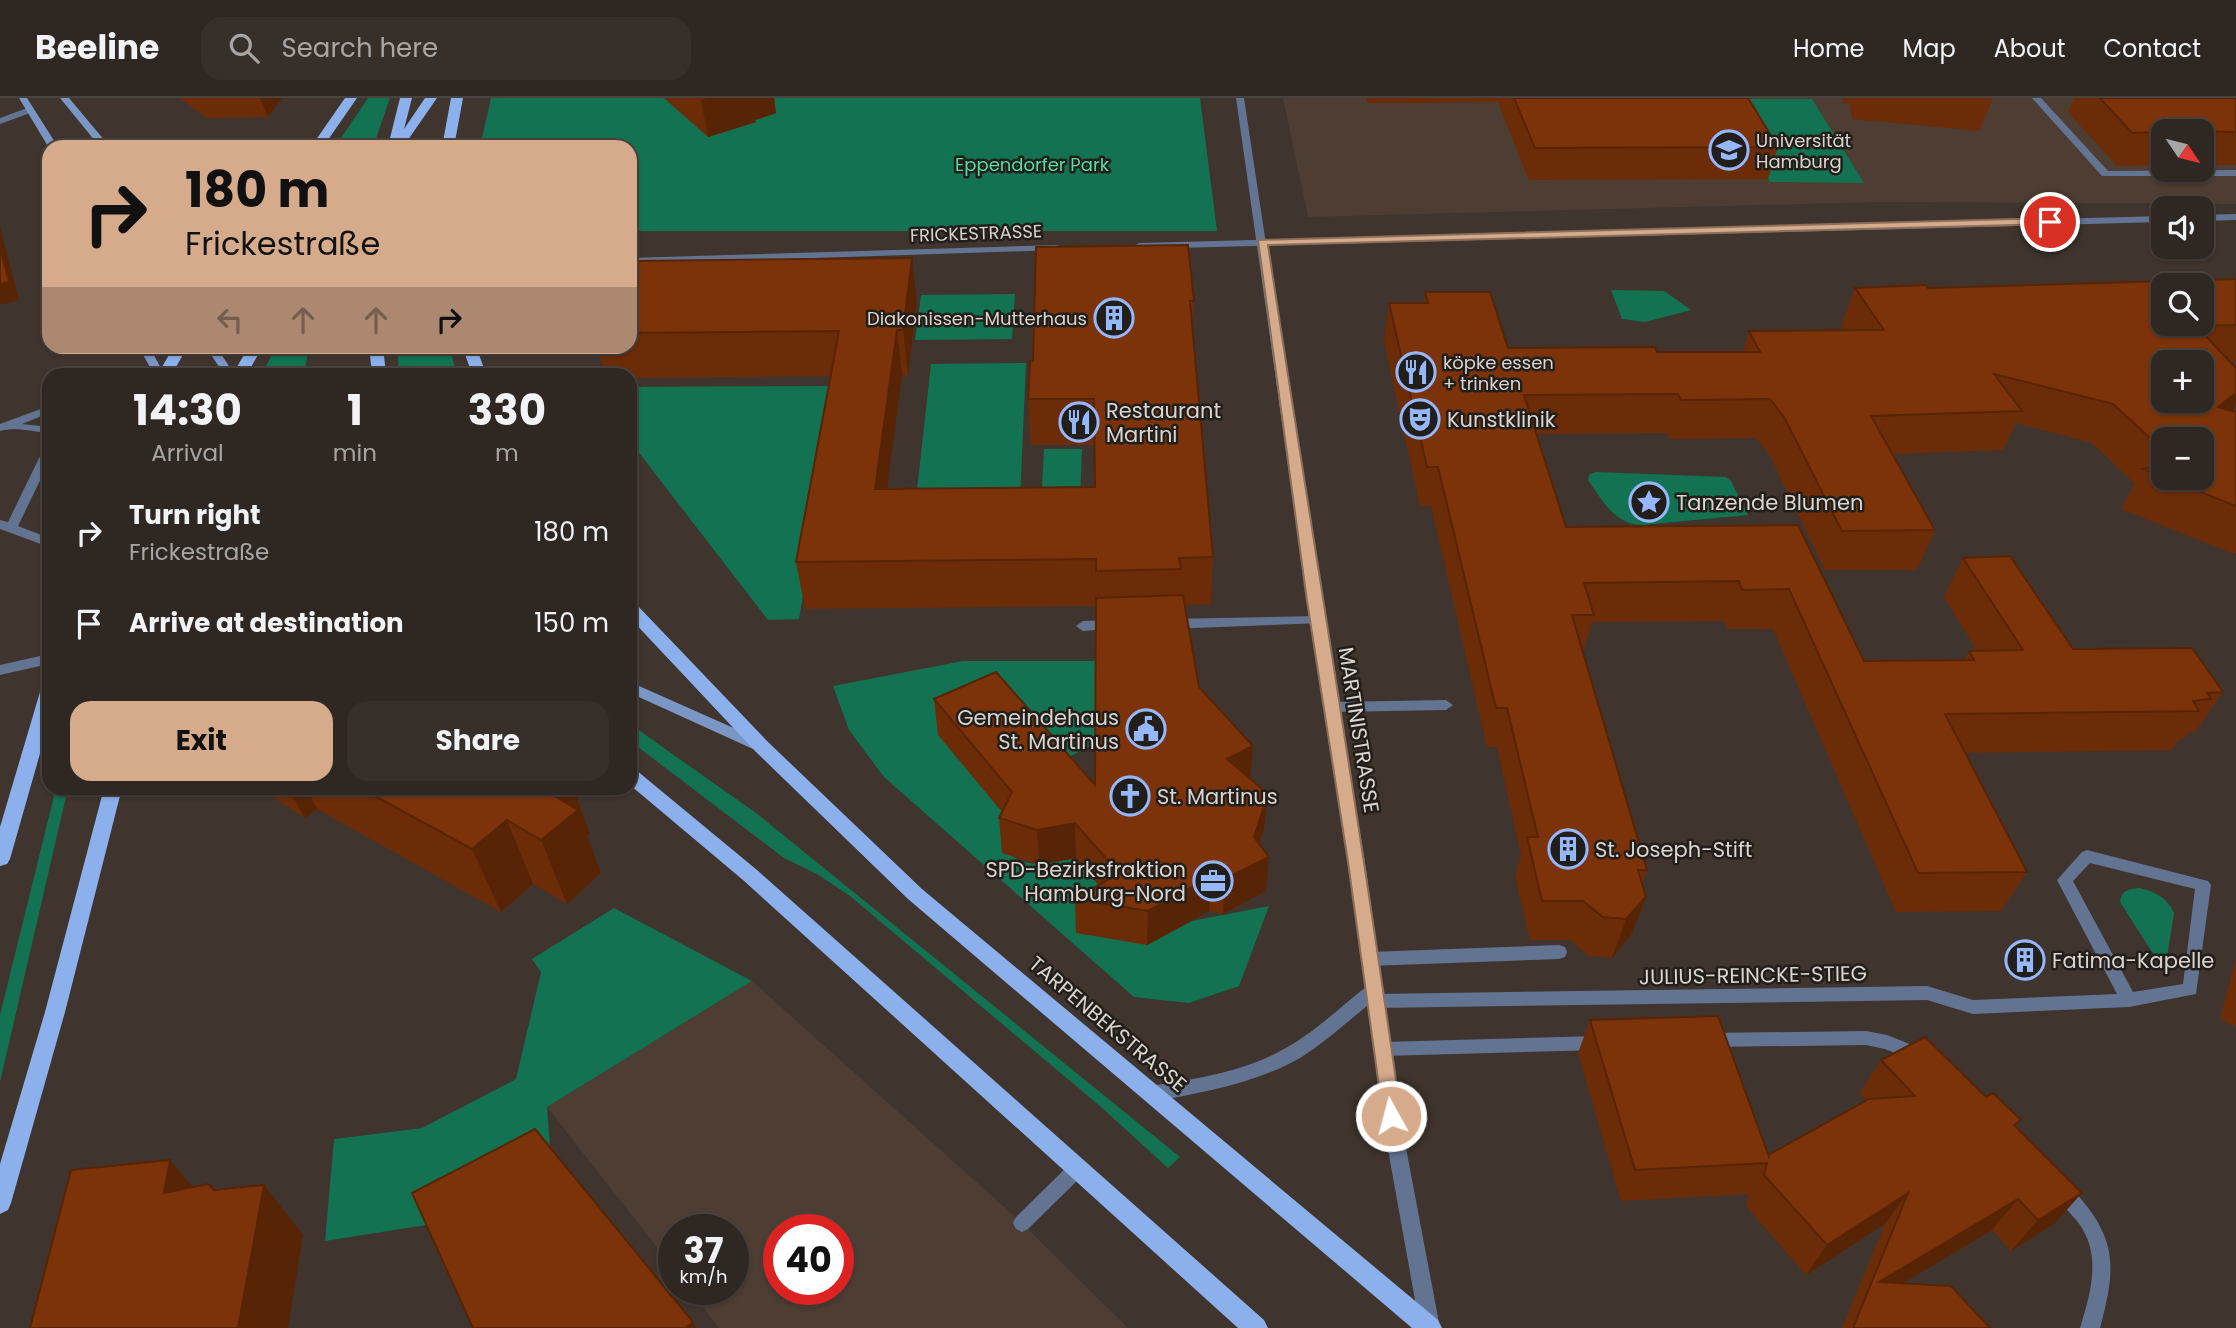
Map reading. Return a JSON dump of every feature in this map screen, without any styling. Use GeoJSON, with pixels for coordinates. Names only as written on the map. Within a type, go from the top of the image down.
{"type":"FeatureCollection","features":[{"type":"Feature","properties":{"kind":"main road"},"geometry":{"type":"LineString","coordinates":[[23,98],[49,140]]}},
{"type":"Feature","properties":{"kind":"main road"},"geometry":{"type":"LineString","coordinates":[[64,98],[99,140]]}},
{"type":"Feature","properties":{"kind":"main road"},"geometry":{"type":"LineString","coordinates":[[320,140],[351,98]]}},
{"type":"Feature","properties":{"kind":"main road"},"geometry":{"type":"LineString","coordinates":[[397,140],[406,98]]}},
{"type":"Feature","properties":{"kind":"main road"},"geometry":{"type":"LineString","coordinates":[[400,140],[431,98]]}},
{"type":"Feature","properties":{"kind":"main road"},"geometry":{"type":"LineString","coordinates":[[449,140],[457,98]]}},
{"type":"Feature","properties":{"kind":"main road"},"geometry":{"type":"LineString","coordinates":[[164,368],[175,354]]}},
{"type":"Feature","properties":{"kind":"main road","name":"TARPENBEKSTRASSE"},"geometry":{"type":"LineString","coordinates":[[637,615],[762,747],[915,894],[1430,1328]]}},
{"type":"Feature","properties":{"kind":"main road","name":"TARPENBEKSTRASSE"},"geometry":{"type":"LineString","coordinates":[[637,690],[762,747]]}},
{"type":"Feature","properties":{"kind":"main road"},"geometry":{"type":"LineString","coordinates":[[0,859],[42,716]]}},
{"type":"Feature","properties":{"kind":"main road"},"geometry":{"type":"LineString","coordinates":[[637,781],[750,875],[1256,1328]]}},
{"type":"Feature","properties":{"kind":"main road"},"geometry":{"type":"LineString","coordinates":[[0,1203],[55,1012],[111,795]]}},
{"type":"Feature","properties":{"kind":"street","name":"MARTINISTRASSE"},"geometry":{"type":"LineString","coordinates":[[1240,98],[1317,620],[1333,707],[1391,1116],[1430,1328]]}},
{"type":"Feature","properties":{"kind":"street"},"geometry":{"type":"LineString","coordinates":[[2036,98],[2105,174],[2236,173]]}},
{"type":"Feature","properties":{"kind":"street"},"geometry":{"type":"LineString","coordinates":[[0,121],[30,110]]}},
{"type":"Feature","properties":{"kind":"street"},"geometry":{"type":"LineString","coordinates":[[2214,218],[2236,217]]}},
{"type":"Feature","properties":{"kind":"street"},"geometry":{"type":"LineString","coordinates":[[1122,246],[2151,219]]}},
{"type":"Feature","properties":{"kind":"street","name":"FRICKESTRASSE"},"geometry":{"type":"LineString","coordinates":[[637,261],[1066,248]]}},
{"type":"Feature","properties":{"kind":"street"},"geometry":{"type":"LineString","coordinates":[[1,427],[42,412]]}},
{"type":"Feature","properties":{"kind":"street"},"geometry":{"type":"LineString","coordinates":[[1,427],[42,429]]}},
{"type":"Feature","properties":{"kind":"street"},"geometry":{"type":"LineString","coordinates":[[42,462],[5,526],[42,540]]}},
{"type":"Feature","properties":{"kind":"street"},"geometry":{"type":"LineString","coordinates":[[1152,624],[1317,620]]}},
{"type":"Feature","properties":{"kind":"street"},"geometry":{"type":"LineString","coordinates":[[1083,626],[1125,625]]}},
{"type":"Feature","properties":{"kind":"street"},"geometry":{"type":"LineString","coordinates":[[0,670],[42,661]]}},
{"type":"Feature","properties":{"kind":"street"},"geometry":{"type":"LineString","coordinates":[[1333,707],[1446,705]]}},
{"type":"Feature","properties":{"kind":"street","name":"JULIUS-REINCKE-STIEG"},"geometry":{"type":"LineString","coordinates":[[1375,996],[1927,993],[1973,1007],[2129,1000],[2190,989],[2203,886],[2087,856],[2065,880],[2129,1000]]}},
{"type":"Feature","properties":{"kind":"street"},"geometry":{"type":"LineString","coordinates":[[1369,959],[1559,952]]}},
{"type":"Feature","properties":{"kind":"street"},"geometry":{"type":"LineString","coordinates":[[1150,1094],[1214,1084],[1265,1067],[1293,1053],[1375,996]]}},
{"type":"Feature","properties":{"kind":"street"},"geometry":{"type":"LineString","coordinates":[[1689,1040],[1866,1038],[1908,1050],[1938,1066]]}},
{"type":"Feature","properties":{"kind":"street"},"geometry":{"type":"LineString","coordinates":[[1383,1049],[1620,1042]]}},
{"type":"Feature","properties":{"kind":"street"},"geometry":{"type":"LineString","coordinates":[[1022,1223],[1078,1168]]}},
{"type":"Feature","properties":{"kind":"street"},"geometry":{"type":"LineString","coordinates":[[2052,1180],[2081,1210],[2094,1231],[2102,1254],[2104,1275],[2090,1328]]}},
{"type":"Feature","properties":{"kind":"shaded area","name":"Universität Hamburg"},"geometry":{"type":"Polygon","coordinates":[[[1283,98],[2236,98],[2236,204],[2214,204],[2214,196],[2151,196],[2151,204],[1880,202],[1308,217],[1283,98]]]}},
{"type":"Feature","properties":{"kind":"shaded area"},"geometry":{"type":"Polygon","coordinates":[[[752,981],[1022,1223],[1128,1328],[719,1328],[701,1305],[749,1305],[749,1214],[658,1214],[658,1249],[547,1107],[752,981]]]}},
{"type":"Feature","properties":{"kind":"green space"},"geometry":{"type":"Polygon","coordinates":[[[368,98],[390,98],[375,140],[340,140],[368,98]]]}},
{"type":"Feature","properties":{"kind":"green space","name":"Eppendorfer Park"},"geometry":{"type":"Polygon","coordinates":[[[491,98],[1200,98],[1217,231],[637,231],[637,140],[482,140],[491,98]]]}},
{"type":"Feature","properties":{"kind":"green space"},"geometry":{"type":"Polygon","coordinates":[[[1721,99],[1812,99],[1864,183],[1770,182],[1721,99]]]}},
{"type":"Feature","properties":{"kind":"green space"},"geometry":{"type":"Polygon","coordinates":[[[1611,290],[1664,291],[1691,310],[1645,322],[1622,319],[1611,290]]]}},
{"type":"Feature","properties":{"kind":"green space"},"geometry":{"type":"Polygon","coordinates":[[[1015,294],[1012,339],[915,340],[921,295],[1015,294]]]}},
{"type":"Feature","properties":{"kind":"green space"},"geometry":{"type":"Polygon","coordinates":[[[272,354],[308,354],[305,368],[265,368],[272,354]]]}},
{"type":"Feature","properties":{"kind":"green space"},"geometry":{"type":"Polygon","coordinates":[[[398,354],[451,354],[455,368],[399,368],[398,354]]]}},
{"type":"Feature","properties":{"kind":"green space"},"geometry":{"type":"Polygon","coordinates":[[[1026,363],[1019,525],[913,526],[931,364],[1026,363]]]}},
{"type":"Feature","properties":{"kind":"green space"},"geometry":{"type":"Polygon","coordinates":[[[838,386],[799,619],[768,620],[637,450],[637,387],[838,386]]]}},
{"type":"Feature","properties":{"kind":"green space"},"geometry":{"type":"Polygon","coordinates":[[[1044,449],[1082,449],[1079,525],[1040,524],[1044,449]]]}},
{"type":"Feature","properties":{"kind":"green space"},"geometry":{"type":"Polygon","coordinates":[[[1595,472],[1726,477],[1731,481],[1748,515],[1632,524],[1617,516],[1599,496],[1588,480],[1589,475],[1595,472]]]}},
{"type":"Feature","properties":{"kind":"green space"},"geometry":{"type":"Polygon","coordinates":[[[963,661],[1096,661],[1110,736],[1022,781],[1008,852],[1023,862],[1039,864],[1072,855],[1119,908],[1147,945],[1192,921],[1269,906],[1239,986],[1189,1003],[1134,997],[884,777],[849,730],[833,686],[963,661]]]}},
{"type":"Feature","properties":{"kind":"green space"},"geometry":{"type":"Polygon","coordinates":[[[637,729],[756,813],[1180,1157],[1168,1168],[1101,1107],[850,896],[817,874],[784,858],[637,746],[637,729]]]}},
{"type":"Feature","properties":{"kind":"green space"},"geometry":{"type":"Polygon","coordinates":[[[54,795],[66,795],[0,1082],[0,1015],[54,795]]]}},
{"type":"Feature","properties":{"kind":"green space"},"geometry":{"type":"Polygon","coordinates":[[[2139,888],[2160,896],[2174,913],[2167,957],[2157,956],[2152,952],[2120,902],[2126,891],[2139,888]]]}},
{"type":"Feature","properties":{"kind":"green space"},"geometry":{"type":"Polygon","coordinates":[[[614,908],[752,981],[547,1107],[551,1161],[432,1224],[325,1241],[334,1139],[422,1128],[516,1079],[541,972],[532,959],[614,908]]]}},
{"type":"Feature","properties":{"kind":"building"},"geometry":{"type":"Polygon","coordinates":[[[1514,98],[1748,98],[1778,147],[1535,148],[1514,98]]]}},
{"type":"Feature","properties":{"kind":"building"},"geometry":{"type":"Polygon","coordinates":[[[2100,98],[2236,98],[2236,132],[2214,132],[2214,119],[2151,119],[2151,132],[2132,133],[2100,98]]]}},
{"type":"Feature","properties":{"kind":"building"},"geometry":{"type":"Polygon","coordinates":[[[1188,245],[1194,301],[1190,301],[1213,557],[1179,558],[1181,569],[1096,571],[1096,559],[796,562],[839,331],[637,333],[637,261],[912,258],[903,330],[897,330],[875,489],[1095,487],[1094,399],[1028,399],[1030,361],[1033,361],[1036,247],[1188,245]]]}},
{"type":"Feature","properties":{"kind":"building"},"geometry":{"type":"Polygon","coordinates":[[[0,247],[9,282],[0,284],[0,247]]]}},
{"type":"Feature","properties":{"kind":"building"},"geometry":{"type":"Polygon","coordinates":[[[2236,279],[2236,325],[2214,326],[2214,280],[2236,279]]]}},
{"type":"Feature","properties":{"kind":"building"},"geometry":{"type":"Polygon","coordinates":[[[2151,281],[2151,336],[2206,336],[2236,368],[2236,393],[2218,407],[2236,412],[2236,506],[2195,490],[2214,490],[2214,427],[2151,427],[2151,439],[2113,404],[1994,374],[2022,411],[1871,416],[1935,530],[1842,531],[1784,417],[1770,399],[1681,400],[1678,394],[1524,395],[1566,527],[1798,525],[1864,661],[1974,660],[1969,651],[2023,650],[1963,558],[2010,556],[2073,649],[2192,648],[2223,692],[2207,693],[2211,699],[2193,701],[2199,711],[1945,714],[2027,872],[1918,873],[1789,589],[1742,590],[1739,581],[1584,583],[1594,615],[1572,615],[1647,870],[1638,870],[1646,897],[1626,919],[1603,917],[1583,901],[1542,901],[1527,837],[1538,837],[1507,708],[1496,708],[1438,467],[1427,467],[1389,303],[1428,303],[1425,292],[1490,292],[1508,348],[1655,347],[1657,352],[1760,352],[1749,331],[1884,330],[1855,288],[1926,285],[1928,288],[2151,281]]]}},
{"type":"Feature","properties":{"kind":"building"},"geometry":{"type":"Polygon","coordinates":[[[1183,595],[1199,687],[1253,746],[1227,759],[1268,794],[1254,837],[1269,857],[1225,879],[1212,876],[1148,911],[1075,899],[1119,873],[1075,823],[1037,830],[999,818],[1012,792],[934,699],[996,672],[1095,785],[1096,598],[1183,595]]]}},
{"type":"Feature","properties":{"kind":"building"},"geometry":{"type":"Polygon","coordinates":[[[373,795],[553,795],[578,810],[541,840],[507,820],[472,849],[373,795]]]}},
{"type":"Feature","properties":{"kind":"building"},"geometry":{"type":"Polygon","coordinates":[[[1718,1016],[1769,1157],[1869,1099],[1915,1096],[1881,1060],[1925,1037],[1986,1097],[1993,1093],[2021,1120],[2014,1125],[2082,1193],[2038,1220],[2018,1199],[1879,1282],[1951,1286],[1990,1328],[1853,1328],[1908,1193],[1827,1245],[1764,1175],[1767,1163],[1635,1170],[1590,1020],[1718,1016]]]}},
{"type":"Feature","properties":{"kind":"building"},"geometry":{"type":"Polygon","coordinates":[[[535,1129],[658,1279],[658,1305],[679,1305],[693,1322],[686,1328],[473,1328],[412,1193],[535,1129]]]}},
{"type":"Feature","properties":{"kind":"building"},"geometry":{"type":"Polygon","coordinates":[[[170,1160],[164,1193],[208,1184],[214,1190],[264,1185],[238,1328],[30,1328],[71,1170],[170,1160]]]}},
{"type":"Feature","properties":{"kind":"place","name":"Universität Hamburg"},"geometry":{"type":"Point","coordinates":[1729,150]}},
{"type":"Feature","properties":{"kind":"place","name":"Diakonissen-Mutterhaus"},"geometry":{"type":"Point","coordinates":[1114,318]}},
{"type":"Feature","properties":{"kind":"place","name":"köpke essen + trinken"},"geometry":{"type":"Point","coordinates":[1416,372]}},
{"type":"Feature","properties":{"kind":"place","name":"Kunstklinik"},"geometry":{"type":"Point","coordinates":[1420,419]}},
{"type":"Feature","properties":{"kind":"place","name":"Restaurant Martini"},"geometry":{"type":"Point","coordinates":[1079,422]}},
{"type":"Feature","properties":{"kind":"place","name":"Tanzende Blumen"},"geometry":{"type":"Point","coordinates":[1649,502]}},
{"type":"Feature","properties":{"kind":"place","name":"Gemeindehaus St. Martinus"},"geometry":{"type":"Point","coordinates":[1146,729]}},
{"type":"Feature","properties":{"kind":"place","name":"St. Martinus"},"geometry":{"type":"Point","coordinates":[1130,796]}},
{"type":"Feature","properties":{"kind":"place","name":"St. Joseph-Stift"},"geometry":{"type":"Point","coordinates":[1568,849]}},
{"type":"Feature","properties":{"kind":"place","name":"SPD-Bezirksfraktion Hamburg-Nord"},"geometry":{"type":"Point","coordinates":[1213,881]}},
{"type":"Feature","properties":{"kind":"place","name":"Fatima-Kapelle"},"geometry":{"type":"Point","coordinates":[2025,960]}},
{"type":"Feature","properties":{"kind":"route"},"geometry":{"type":"LineString","coordinates":[[1391,1116],[1357,862],[1314,601],[1262,242],[2050,222]]}}]}
